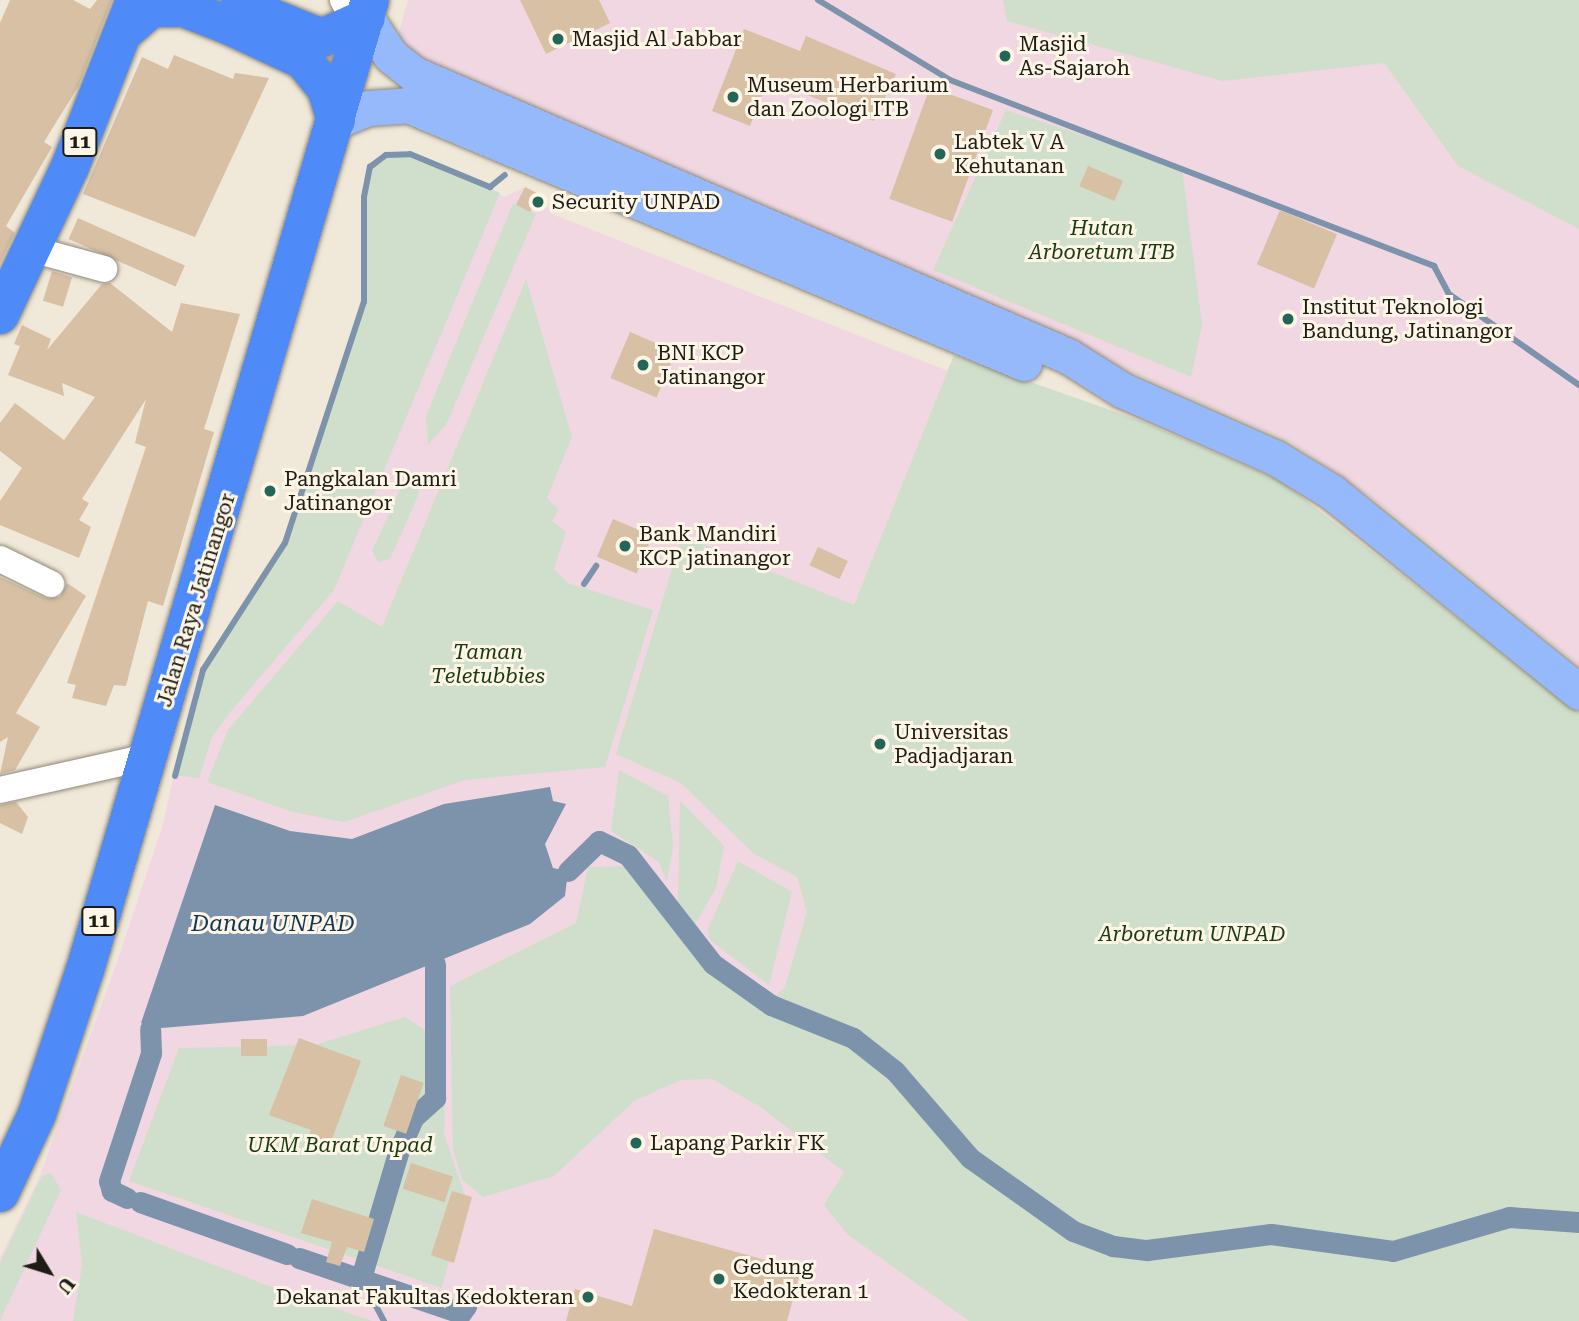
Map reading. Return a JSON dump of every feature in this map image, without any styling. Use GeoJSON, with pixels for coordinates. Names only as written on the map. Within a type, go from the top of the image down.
{"type":"FeatureCollection","features":[{"type":"Feature","properties":{"kind":"highway"},"geometry":{"type":"LineString","coordinates":[[228,0],[322,38],[359,16]]}},
{"type":"Feature","properties":{"kind":"highway"},"geometry":{"type":"LineString","coordinates":[[129,16],[152,8],[184,8],[303,60],[326,88],[336,121]]}},
{"type":"Feature","properties":{"kind":"highway","name":"11"},"geometry":{"type":"LineString","coordinates":[[2,308],[30,250],[129,16]]}},
{"type":"Feature","properties":{"kind":"highway","name":"Jalan Raya Jatinangor"},"geometry":{"type":"LineString","coordinates":[[0,1193],[63,1038],[336,121],[359,16]]}},
{"type":"Feature","properties":{"kind":"main road"},"geometry":{"type":"LineString","coordinates":[[359,16],[391,55],[414,74],[570,160]]}},
{"type":"Feature","properties":{"kind":"main road"},"geometry":{"type":"LineString","coordinates":[[336,121],[369,108],[408,105],[570,160],[1068,356],[1122,390],[1214,428],[1321,484],[1579,692]]}},
{"type":"Feature","properties":{"kind":"street"},"geometry":{"type":"LineString","coordinates":[[30,250],[104,269]]}},
{"type":"Feature","properties":{"kind":"street"},"geometry":{"type":"LineString","coordinates":[[0,559],[51,584]]}},
{"type":"Feature","properties":{"kind":"street"},"geometry":{"type":"LineString","coordinates":[[0,790],[148,757]]}},
{"type":"Feature","properties":{"kind":"shaded area","name":"Institut Teknologi Bandung, Jatinangor"},"geometry":{"type":"Polygon","coordinates":[[[408,0],[1579,0],[1579,666],[1383,506],[1291,442],[394,50],[408,0]]]}},
{"type":"Feature","properties":{"kind":"shaded area","name":"Universitas Padjadjaran"},"geometry":{"type":"Polygon","coordinates":[[[410,154],[505,197],[525,187],[539,194],[552,214],[948,371],[954,355],[1141,421],[1281,481],[1579,713],[1579,1321],[0,1321],[0,1258],[39,1178],[117,962],[163,824],[189,707],[203,673],[285,543],[364,302],[365,182],[375,159],[410,154]]]}},
{"type":"Feature","properties":{"kind":"green space"},"geometry":{"type":"Polygon","coordinates":[[[1003,0],[1579,0],[1579,229],[1458,166],[1384,63],[1223,81],[1007,21],[1003,0]]]}},
{"type":"Feature","properties":{"kind":"green space","name":"Hutan Arboretum ITB"},"geometry":{"type":"Polygon","coordinates":[[[1006,110],[1182,168],[1202,325],[1191,377],[933,270],[1006,110]]]}},
{"type":"Feature","properties":{"kind":"green space"},"geometry":{"type":"Polygon","coordinates":[[[410,154],[500,193],[334,590],[212,737],[199,778],[174,775],[203,673],[285,543],[364,302],[364,197],[370,167],[386,155],[410,154]]]}},
{"type":"Feature","properties":{"kind":"green space"},"geometry":{"type":"Polygon","coordinates":[[[513,203],[536,214],[447,423],[428,445],[426,416],[513,203]]]}},
{"type":"Feature","properties":{"kind":"green space","name":"Taman Teletubbies"},"geometry":{"type":"Polygon","coordinates":[[[526,279],[572,437],[547,498],[559,510],[552,521],[566,532],[554,569],[568,583],[653,610],[605,767],[465,780],[344,822],[293,812],[207,782],[228,730],[338,601],[382,627],[526,279]]]}},
{"type":"Feature","properties":{"kind":"green space","name":"Arboretum UNPAD"},"geometry":{"type":"Polygon","coordinates":[[[954,355],[1141,421],[1281,481],[1579,713],[1579,1321],[969,1321],[847,1234],[824,1205],[844,1172],[762,1108],[712,1079],[681,1080],[634,1101],[554,1176],[483,1197],[462,1180],[453,1149],[450,986],[576,923],[588,867],[626,866],[715,963],[771,1000],[785,987],[807,912],[797,877],[753,853],[681,783],[616,754],[682,536],[854,605],[954,355]]]}},
{"type":"Feature","properties":{"kind":"green space"},"geometry":{"type":"Polygon","coordinates":[[[407,475],[420,480],[418,496],[390,559],[378,562],[372,551],[407,475]]]}},
{"type":"Feature","properties":{"kind":"green space"},"geometry":{"type":"Polygon","coordinates":[[[619,770],[668,796],[673,847],[667,882],[659,862],[611,831],[619,770]]]}},
{"type":"Feature","properties":{"kind":"green space"},"geometry":{"type":"Polygon","coordinates":[[[680,801],[724,846],[716,888],[695,924],[678,902],[680,801]]]}},
{"type":"Feature","properties":{"kind":"green space"},"geometry":{"type":"Polygon","coordinates":[[[738,861],[792,892],[769,985],[710,940],[708,929],[738,861]]]}},
{"type":"Feature","properties":{"kind":"green space","name":"UKM Barat Unpad"},"geometry":{"type":"Polygon","coordinates":[[[405,1017],[446,1044],[444,1134],[466,1198],[442,1288],[129,1181],[179,1048],[315,1045],[405,1017]]]}},
{"type":"Feature","properties":{"kind":"green space"},"geometry":{"type":"Polygon","coordinates":[[[51,1173],[61,1190],[0,1321],[0,1262],[42,1176],[51,1173]]]}},
{"type":"Feature","properties":{"kind":"green space"},"geometry":{"type":"Polygon","coordinates":[[[76,1212],[269,1286],[372,1321],[73,1321],[82,1265],[76,1212]]]}},
{"type":"Feature","properties":{"kind":"water","name":"Danau UNPAD"},"geometry":{"type":"Polygon","coordinates":[[[550,787],[553,801],[566,804],[545,844],[553,868],[568,871],[565,896],[530,924],[303,1016],[150,1029],[141,1023],[215,805],[290,831],[352,839],[444,804],[550,787]]]}},
{"type":"Feature","properties":{"kind":"building"},"geometry":{"type":"Polygon","coordinates":[[[10,0],[73,0],[90,9],[97,0],[112,0],[78,87],[44,142],[52,147],[6,226],[15,233],[0,263],[0,23],[10,0]]]}},
{"type":"Feature","properties":{"kind":"building","name":"Masjid Al Jabbar"},"geometry":{"type":"Polygon","coordinates":[[[520,0],[599,0],[610,23],[546,54],[520,0]]]}},
{"type":"Feature","properties":{"kind":"building"},"geometry":{"type":"Polygon","coordinates":[[[744,29],[800,51],[806,36],[896,74],[874,121],[768,80],[750,126],[712,111],[744,29]]]}},
{"type":"Feature","properties":{"kind":"building"},"geometry":{"type":"Polygon","coordinates":[[[174,55],[233,79],[235,73],[269,78],[195,237],[83,194],[142,57],[168,69],[174,55]]]}},
{"type":"Feature","properties":{"kind":"building","name":"Labtek V A Kehutanan"},"geometry":{"type":"Polygon","coordinates":[[[930,87],[993,110],[952,222],[889,199],[930,87]]]}},
{"type":"Feature","properties":{"kind":"building"},"geometry":{"type":"Polygon","coordinates":[[[1088,166],[1123,181],[1114,201],[1079,186],[1088,166]]]}},
{"type":"Feature","properties":{"kind":"building"},"geometry":{"type":"Polygon","coordinates":[[[525,187],[539,194],[530,212],[516,205],[525,187]]]}},
{"type":"Feature","properties":{"kind":"building"},"geometry":{"type":"Polygon","coordinates":[[[1280,210],[1337,234],[1314,289],[1257,264],[1280,210]]]}},
{"type":"Feature","properties":{"kind":"building"},"geometry":{"type":"Polygon","coordinates":[[[78,218],[185,266],[176,287],[69,239],[78,218]]]}},
{"type":"Feature","properties":{"kind":"building"},"geometry":{"type":"Polygon","coordinates":[[[52,271],[72,277],[63,307],[43,301],[52,271]]]}},
{"type":"Feature","properties":{"kind":"building"},"geometry":{"type":"Polygon","coordinates":[[[110,283],[172,332],[181,303],[240,314],[204,429],[214,432],[163,606],[148,601],[126,686],[114,685],[106,706],[72,698],[76,685],[67,683],[146,447],[135,443],[146,399],[82,499],[89,503],[79,520],[91,527],[79,558],[0,525],[0,501],[22,468],[0,451],[0,423],[15,403],[64,440],[95,397],[62,383],[64,396],[8,375],[20,346],[14,344],[22,325],[51,339],[47,350],[102,284],[110,283]]]}},
{"type":"Feature","properties":{"kind":"building","name":"BNI KCP Jatinangor"},"geometry":{"type":"Polygon","coordinates":[[[630,332],[676,352],[656,398],[610,378],[630,332]]]}},
{"type":"Feature","properties":{"kind":"building","name":"Bank Mandiri KCP jatinangor"},"geometry":{"type":"Polygon","coordinates":[[[613,519],[653,536],[637,574],[597,557],[613,519]]]}},
{"type":"Feature","properties":{"kind":"building"},"geometry":{"type":"Polygon","coordinates":[[[818,547],[848,561],[839,579],[810,565],[818,547]]]}},
{"type":"Feature","properties":{"kind":"building"},"geometry":{"type":"Polygon","coordinates":[[[0,577],[45,598],[60,597],[67,583],[86,596],[16,713],[40,727],[15,770],[0,774],[8,737],[0,742],[0,577]]]}},
{"type":"Feature","properties":{"kind":"building"},"geometry":{"type":"Polygon","coordinates":[[[16,802],[28,817],[22,834],[0,823],[0,805],[16,802]]]}},
{"type":"Feature","properties":{"kind":"building"},"geometry":{"type":"Polygon","coordinates":[[[299,1038],[361,1061],[328,1150],[306,1142],[311,1130],[269,1115],[299,1038]]]}},
{"type":"Feature","properties":{"kind":"building"},"geometry":{"type":"Polygon","coordinates":[[[241,1039],[267,1039],[267,1056],[241,1056],[241,1039]]]}},
{"type":"Feature","properties":{"kind":"building"},"geometry":{"type":"Polygon","coordinates":[[[401,1075],[424,1083],[406,1134],[383,1126],[401,1075]]]}},
{"type":"Feature","properties":{"kind":"building"},"geometry":{"type":"Polygon","coordinates":[[[411,1163],[453,1177],[445,1202],[403,1189],[411,1163]]]}},
{"type":"Feature","properties":{"kind":"building"},"geometry":{"type":"Polygon","coordinates":[[[452,1191],[472,1197],[454,1263],[431,1255],[452,1191]]]}},
{"type":"Feature","properties":{"kind":"building"},"geometry":{"type":"Polygon","coordinates":[[[312,1199],[374,1219],[364,1252],[347,1247],[340,1266],[326,1262],[332,1242],[301,1233],[312,1199]]]}},
{"type":"Feature","properties":{"kind":"building","name":"Gedung Kedokteran 1"},"geometry":{"type":"Polygon","coordinates":[[[654,1229],[801,1270],[787,1321],[566,1321],[575,1289],[632,1306],[654,1229]]]}},
{"type":"Feature","properties":{"kind":"waterway"},"geometry":{"type":"LineString","coordinates":[[818,0],[950,80],[1434,266],[1449,294],[1579,385]]}},
{"type":"Feature","properties":{"kind":"waterway"},"geometry":{"type":"LineString","coordinates":[[175,776],[203,670],[285,543],[364,302],[364,197],[370,167],[386,155],[410,154],[490,187],[505,175]]}},
{"type":"Feature","properties":{"kind":"waterway"},"geometry":{"type":"LineString","coordinates":[[584,584],[596,566]]}},
{"type":"Feature","properties":{"kind":"waterway"},"geometry":{"type":"LineString","coordinates":[[568,871],[599,841],[628,855],[713,964],[771,1005],[853,1038],[895,1071],[970,1158],[1073,1231],[1113,1246],[1147,1250],[1271,1234],[1393,1251],[1509,1217],[1579,1222]]}},
{"type":"Feature","properties":{"kind":"waterway"},"geometry":{"type":"LineString","coordinates":[[361,1278],[399,1150],[413,1118],[435,1098],[435,964]]}},
{"type":"Feature","properties":{"kind":"waterway"},"geometry":{"type":"LineString","coordinates":[[127,1198],[112,1191],[109,1181],[151,1053],[150,1029]]}},
{"type":"Feature","properties":{"kind":"waterway"},"geometry":{"type":"LineString","coordinates":[[140,1202],[287,1254]]}},
{"type":"Feature","properties":{"kind":"waterway"},"geometry":{"type":"LineString","coordinates":[[299,1258],[461,1313],[466,1306]]}},
{"type":"Feature","properties":{"kind":"waterway"},"geometry":{"type":"LineString","coordinates":[[361,1278],[384,1321]]}},
{"type":"Feature","properties":{"kind":"place","name":"Masjid Al Jabbar"},"geometry":{"type":"Point","coordinates":[558,39]}},
{"type":"Feature","properties":{"kind":"place","name":"Masjid As-Sajaroh"},"geometry":{"type":"Point","coordinates":[1005,56]}},
{"type":"Feature","properties":{"kind":"place","name":"Museum Herbarium dan Zoologi ITB"},"geometry":{"type":"Point","coordinates":[733,97]}},
{"type":"Feature","properties":{"kind":"place","name":"Labtek V A Kehutanan"},"geometry":{"type":"Point","coordinates":[940,154]}},
{"type":"Feature","properties":{"kind":"place","name":"Security UNPAD"},"geometry":{"type":"Point","coordinates":[538,202]}},
{"type":"Feature","properties":{"kind":"place","name":"Institut Teknologi Bandung, Jatinangor"},"geometry":{"type":"Point","coordinates":[1288,319]}},
{"type":"Feature","properties":{"kind":"place","name":"BNI KCP Jatinangor"},"geometry":{"type":"Point","coordinates":[643,365]}},
{"type":"Feature","properties":{"kind":"place","name":"Pangkalan Damri Jatinangor"},"geometry":{"type":"Point","coordinates":[270,491]}},
{"type":"Feature","properties":{"kind":"place","name":"Bank Mandiri KCP jatinangor"},"geometry":{"type":"Point","coordinates":[625,546]}},
{"type":"Feature","properties":{"kind":"place","name":"Universitas Padjadjaran"},"geometry":{"type":"Point","coordinates":[880,744]}},
{"type":"Feature","properties":{"kind":"place","name":"Lapang Parkir FK"},"geometry":{"type":"Point","coordinates":[636,1143]}},
{"type":"Feature","properties":{"kind":"place","name":"Gedung Kedokteran 1"},"geometry":{"type":"Point","coordinates":[719,1279]}},
{"type":"Feature","properties":{"kind":"place","name":"Dekanat Fakultas Kedokteran"},"geometry":{"type":"Point","coordinates":[588,1297]}}]}
